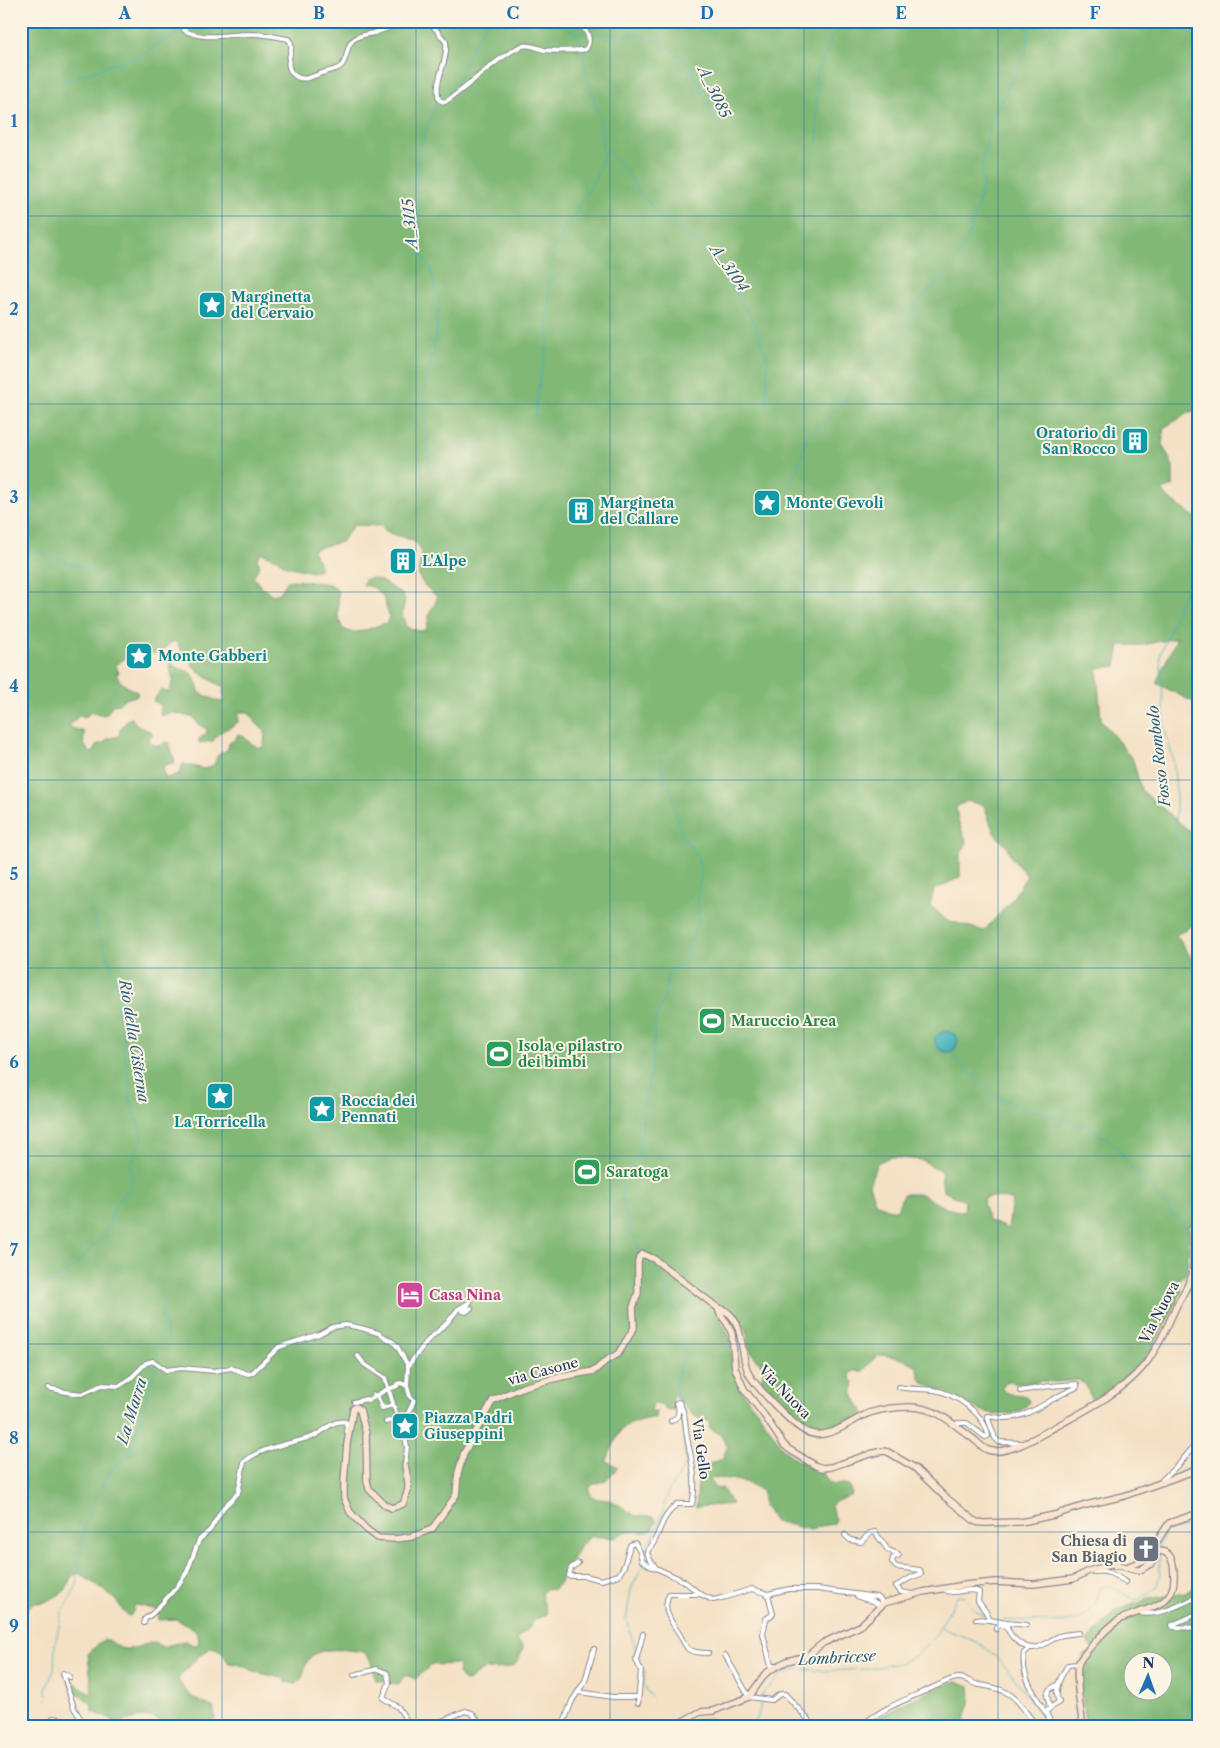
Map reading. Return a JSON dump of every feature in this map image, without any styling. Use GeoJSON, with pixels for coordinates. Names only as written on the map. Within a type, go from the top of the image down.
{"type":"FeatureCollection","features":[{"type":"Feature","properties":{"kind":"street"},"geometry":{"type":"LineString","coordinates":[[183,21],[184,30],[209,36],[253,34],[288,39],[292,45],[288,60],[289,69],[292,74],[302,79],[341,67],[352,41],[358,37],[380,31],[403,21]]}},
{"type":"Feature","properties":{"kind":"street"},"geometry":{"type":"LineString","coordinates":[[429,21],[446,42],[446,54],[439,76],[437,94],[439,100],[445,102],[462,91],[493,63],[519,47],[528,46],[547,50],[586,50],[588,34],[582,25],[576,21]]}},
{"type":"Feature","properties":{"kind":"street","name":"Via Nuova"},"geometry":{"type":"LineString","coordinates":[[718,1308],[731,1317],[738,1328],[742,1337],[745,1367],[749,1376],[803,1430],[817,1435],[830,1433],[867,1414],[882,1409],[912,1407],[932,1411],[949,1419],[988,1450],[1002,1450],[1026,1443],[1114,1392],[1142,1368],[1165,1332],[1192,1276],[1193,1237],[1195,1230],[1199,1228]]}},
{"type":"Feature","properties":{"kind":"street","name":"via Casone"},"geometry":{"type":"LineString","coordinates":[[408,1366],[408,1386],[410,1397],[414,1400],[406,1417],[405,1424],[407,1428],[405,1437],[407,1447],[405,1465],[409,1488],[403,1504],[392,1508],[385,1505],[369,1489],[366,1481],[366,1434],[360,1410],[356,1407],[353,1409],[344,1498],[350,1512],[366,1530],[378,1538],[395,1539],[411,1537],[432,1529],[456,1495],[458,1473],[464,1453],[493,1400],[523,1387],[561,1376],[594,1371],[618,1354],[634,1328],[634,1307],[638,1293],[641,1255],[654,1260],[718,1308]]}},
{"type":"Feature","properties":{"kind":"street"},"geometry":{"type":"LineString","coordinates":[[48,1388],[82,1394],[102,1385],[119,1386],[130,1379],[146,1363],[153,1361],[166,1370],[182,1368],[214,1371],[231,1368],[248,1374],[252,1373],[280,1347],[319,1334],[332,1327],[346,1325],[378,1334],[393,1342],[408,1366],[427,1341],[447,1323],[458,1309],[470,1302],[463,1312],[472,1308]]}},
{"type":"Feature","properties":{"kind":"street","name":"Via Nuova"},"geometry":{"type":"LineString","coordinates":[[718,1308],[732,1334],[735,1368],[744,1389],[784,1445],[816,1466],[823,1468],[882,1451],[888,1452],[915,1468],[944,1496],[976,1522],[1021,1522],[1054,1515],[1124,1496],[1199,1469]]}},
{"type":"Feature","properties":{"kind":"street"},"geometry":{"type":"LineString","coordinates":[[358,1356],[364,1364],[385,1378],[400,1423]]}},
{"type":"Feature","properties":{"kind":"street"},"geometry":{"type":"LineString","coordinates":[[354,1402],[373,1398],[374,1395],[377,1396],[399,1383],[408,1386]]}},
{"type":"Feature","properties":{"kind":"street"},"geometry":{"type":"LineString","coordinates":[[1020,1391],[1077,1384],[1073,1389],[1024,1414],[1003,1418],[987,1416],[995,1438],[999,1442],[1026,1443]]}},
{"type":"Feature","properties":{"kind":"street"},"geometry":{"type":"LineString","coordinates":[[900,1387],[936,1390],[963,1403],[980,1417],[988,1436],[985,1437],[967,1423],[958,1423],[956,1425]]}},
{"type":"Feature","properties":{"kind":"street"},"geometry":{"type":"LineString","coordinates":[[377,1396],[382,1408],[393,1406]]}},
{"type":"Feature","properties":{"kind":"street","name":"Via Gello"},"geometry":{"type":"LineString","coordinates":[[656,1568],[647,1552],[662,1522],[677,1504],[692,1504],[695,1491],[692,1454],[686,1435],[684,1414],[678,1402],[676,1403],[679,1414],[671,1421]]}},
{"type":"Feature","properties":{"kind":"street"},"geometry":{"type":"LineString","coordinates":[[386,1422],[396,1419],[407,1428]]}},
{"type":"Feature","properties":{"kind":"street"},"geometry":{"type":"LineString","coordinates":[[144,1623],[145,1619],[153,1614],[176,1588],[187,1572],[199,1540],[210,1530],[223,1508],[238,1493],[242,1468],[247,1459],[285,1443],[315,1435],[341,1420],[346,1422],[348,1444]]}},
{"type":"Feature","properties":{"kind":"street"},"geometry":{"type":"LineString","coordinates":[[1163,1483],[1162,1480],[1180,1463],[1199,1440]]}},
{"type":"Feature","properties":{"kind":"street"},"geometry":{"type":"LineString","coordinates":[[1126,1567],[1145,1560],[1169,1523],[1199,1513]]}},
{"type":"Feature","properties":{"kind":"street"},"geometry":{"type":"LineString","coordinates":[[845,1535],[848,1539],[861,1542],[870,1533],[875,1532],[888,1550],[899,1555],[892,1562],[896,1567],[921,1571],[921,1574],[896,1586],[901,1592],[913,1594]]}},
{"type":"Feature","properties":{"kind":"street"},"geometry":{"type":"LineString","coordinates":[[578,1563],[571,1568],[569,1576],[586,1576],[601,1580],[619,1575],[624,1566],[630,1545],[635,1543],[644,1562],[684,1581],[700,1594],[713,1600],[752,1589],[768,1594],[794,1589],[817,1589],[855,1595],[881,1605]]}},
{"type":"Feature","properties":{"kind":"street"},"geometry":{"type":"LineString","coordinates":[[746,1698],[765,1674],[776,1666],[807,1656],[824,1643],[860,1626],[881,1605],[913,1594],[995,1582],[1034,1584],[1074,1579],[1089,1571],[1110,1565],[1136,1570],[1152,1563],[1161,1551],[1170,1556],[1172,1562],[1174,1587],[1170,1596],[1160,1604],[1115,1622],[1086,1652],[1078,1664],[1083,1727]]}},
{"type":"Feature","properties":{"kind":"street"},"geometry":{"type":"LineString","coordinates":[[1089,1571],[1102,1570],[1109,1572],[1125,1582]]}},
{"type":"Feature","properties":{"kind":"street"},"geometry":{"type":"LineString","coordinates":[[945,1590],[949,1592],[974,1590],[979,1592],[978,1601],[990,1620]]}},
{"type":"Feature","properties":{"kind":"street"},"geometry":{"type":"LineString","coordinates":[[700,1594],[669,1594],[666,1609],[668,1617],[688,1649],[699,1653],[708,1653]]}},
{"type":"Feature","properties":{"kind":"street"},"geometry":{"type":"LineString","coordinates":[[768,1594],[773,1614],[766,1620],[763,1634],[771,1666],[776,1666]]}},
{"type":"Feature","properties":{"kind":"street"},"geometry":{"type":"LineString","coordinates":[[1139,1613],[1163,1611],[1199,1596]]}},
{"type":"Feature","properties":{"kind":"street"},"geometry":{"type":"LineString","coordinates":[[1199,1613],[1172,1625],[1172,1627],[1178,1628],[1199,1628]]}},
{"type":"Feature","properties":{"kind":"street"},"geometry":{"type":"LineString","coordinates":[[976,1619],[1027,1625]]}},
{"type":"Feature","properties":{"kind":"street"},"geometry":{"type":"LineString","coordinates":[[1007,1623],[1010,1636],[1030,1648]]}},
{"type":"Feature","properties":{"kind":"street"},"geometry":{"type":"LineString","coordinates":[[996,1629],[999,1625],[1007,1629]]}},
{"type":"Feature","properties":{"kind":"street"},"geometry":{"type":"LineString","coordinates":[[1045,1727],[1050,1719],[1024,1674],[1024,1653],[1030,1648],[1040,1646],[1062,1635],[1079,1633]]}},
{"type":"Feature","properties":{"kind":"street"},"geometry":{"type":"LineString","coordinates":[[638,1703],[640,1688],[639,1666],[636,1660],[643,1634]]}},
{"type":"Feature","properties":{"kind":"street"},"geometry":{"type":"LineString","coordinates":[[562,1727],[572,1701],[586,1681],[594,1649]]}},
{"type":"Feature","properties":{"kind":"street"},"geometry":{"type":"LineString","coordinates":[[725,1655],[748,1695],[746,1698]]}},
{"type":"Feature","properties":{"kind":"street"},"geometry":{"type":"LineString","coordinates":[[1045,1712],[1059,1702],[1056,1697],[1058,1684],[1068,1666],[1078,1664]]}},
{"type":"Feature","properties":{"kind":"street"},"geometry":{"type":"LineString","coordinates":[[354,1675],[377,1669],[387,1673],[389,1684],[382,1698],[398,1707],[412,1727]]}},
{"type":"Feature","properties":{"kind":"street"},"geometry":{"type":"LineString","coordinates":[[56,1727],[52,1722],[54,1718],[82,1723],[74,1708],[63,1673],[70,1677]]}},
{"type":"Feature","properties":{"kind":"street"},"geometry":{"type":"LineString","coordinates":[[860,1727],[879,1712],[950,1680],[961,1678],[1008,1693],[1019,1701],[1035,1724],[1040,1727]]}},
{"type":"Feature","properties":{"kind":"street"},"geometry":{"type":"LineString","coordinates":[[1050,1708],[1047,1695],[1058,1684]]}},
{"type":"Feature","properties":{"kind":"street"},"geometry":{"type":"LineString","coordinates":[[579,1692],[613,1697],[638,1697]]}},
{"type":"Feature","properties":{"kind":"street"},"geometry":{"type":"LineString","coordinates":[[672,1727],[681,1720],[700,1712],[713,1711],[746,1698],[772,1700],[780,1694],[785,1694],[815,1727]]}},
{"type":"Feature","properties":{"kind":"street"},"geometry":{"type":"LineString","coordinates":[[432,1726],[465,1711],[470,1712],[483,1727]]}},
{"type":"Feature","properties":{"kind":"street"},"geometry":{"type":"LineString","coordinates":[[467,1727],[477,1719]]}},
{"type":"Feature","properties":{"kind":"green space"},"geometry":{"type":"Polygon","coordinates":[[[21,21],[180,21],[184,33],[189,27],[190,21],[1199,21],[1199,407],[1165,427],[1162,444],[1173,466],[1173,486],[1162,490],[1168,498],[1199,520],[1199,705],[1156,683],[1177,638],[1142,645],[1120,645],[1116,666],[1097,668],[1101,720],[1133,760],[1141,790],[1199,839],[1199,921],[1176,935],[1190,956],[1199,976],[1199,1222],[1189,1226],[1188,1267],[1180,1280],[1182,1292],[1151,1350],[1135,1372],[1112,1391],[1096,1399],[1091,1398],[1086,1385],[1079,1380],[1041,1381],[1027,1385],[1008,1382],[1003,1384],[1002,1389],[1005,1392],[1024,1396],[1029,1402],[1015,1413],[1002,1414],[979,1410],[926,1384],[922,1381],[916,1366],[908,1361],[884,1355],[872,1360],[863,1371],[854,1371],[850,1374],[854,1382],[854,1395],[865,1413],[836,1428],[826,1431],[817,1430],[808,1427],[791,1414],[763,1386],[761,1381],[764,1368],[749,1350],[747,1331],[736,1313],[730,1308],[719,1305],[716,1310],[730,1338],[733,1367],[743,1393],[760,1414],[783,1449],[796,1460],[821,1470],[829,1483],[849,1485],[852,1495],[834,1502],[831,1506],[836,1520],[834,1524],[820,1526],[811,1530],[774,1521],[767,1508],[763,1506],[763,1492],[745,1482],[731,1479],[710,1478],[709,1480],[714,1487],[722,1488],[732,1504],[696,1507],[698,1482],[696,1466],[710,1464],[722,1459],[728,1446],[720,1434],[710,1428],[709,1421],[693,1415],[674,1396],[672,1397],[674,1410],[665,1409],[660,1404],[653,1404],[651,1410],[652,1412],[657,1412],[656,1417],[633,1423],[620,1431],[606,1461],[618,1467],[606,1480],[592,1485],[589,1489],[595,1498],[612,1501],[635,1516],[655,1518],[656,1522],[651,1531],[624,1532],[615,1538],[591,1536],[580,1546],[563,1574],[560,1583],[554,1589],[544,1590],[541,1594],[547,1614],[534,1620],[517,1640],[523,1647],[517,1662],[509,1668],[482,1671],[467,1681],[463,1680],[458,1674],[459,1667],[456,1664],[432,1665],[415,1679],[404,1676],[399,1684],[393,1684],[376,1680],[370,1659],[364,1652],[332,1650],[316,1653],[310,1658],[302,1678],[296,1684],[286,1682],[283,1678],[259,1673],[238,1664],[229,1663],[221,1651],[212,1647],[200,1655],[178,1680],[193,1697],[213,1707],[215,1717],[211,1727],[166,1727],[160,1721],[148,1717],[114,1723],[112,1719],[93,1712],[91,1703],[77,1694],[70,1684],[68,1678],[90,1693],[92,1690],[88,1654],[103,1640],[108,1640],[123,1649],[131,1649],[153,1643],[162,1647],[185,1641],[194,1645],[199,1644],[196,1631],[176,1619],[158,1620],[157,1610],[137,1605],[133,1607],[133,1612],[130,1616],[127,1615],[111,1596],[79,1573],[72,1576],[65,1591],[45,1602],[32,1604],[21,1615],[21,21]],[[354,525],[341,542],[313,549],[320,568],[313,572],[286,566],[275,558],[261,553],[257,559],[260,566],[253,577],[262,588],[273,595],[280,593],[287,581],[294,580],[329,584],[335,587],[338,593],[338,615],[342,628],[354,632],[387,623],[389,616],[383,596],[373,587],[363,585],[365,579],[379,580],[402,594],[405,600],[402,614],[406,627],[419,631],[426,630],[429,615],[437,597],[420,579],[421,552],[418,545],[415,542],[390,533],[381,526],[354,525]],[[176,641],[170,643],[160,653],[131,656],[116,666],[119,680],[138,693],[137,696],[124,699],[119,704],[112,705],[107,714],[91,712],[86,717],[79,716],[70,724],[71,728],[84,732],[84,745],[91,753],[94,752],[96,745],[103,743],[107,739],[119,736],[120,730],[128,719],[132,718],[140,727],[152,732],[149,738],[152,744],[159,746],[169,742],[175,762],[163,766],[165,778],[179,774],[183,764],[204,769],[214,765],[218,755],[227,750],[229,743],[235,740],[238,734],[244,736],[256,746],[261,748],[264,746],[265,732],[247,712],[240,712],[238,714],[239,721],[222,731],[213,741],[199,743],[199,739],[207,733],[207,729],[198,724],[194,718],[171,712],[162,716],[160,704],[153,701],[161,690],[170,691],[173,681],[169,664],[171,661],[178,669],[192,674],[200,693],[220,702],[224,699],[224,688],[200,673],[193,666],[191,660],[185,656],[176,641]],[[967,801],[956,807],[958,821],[967,843],[960,855],[960,877],[934,890],[930,905],[946,920],[984,931],[1010,902],[1027,876],[1011,857],[1007,847],[994,833],[984,805],[967,801]],[[948,1031],[942,1032],[938,1048],[945,1052],[952,1051],[956,1036],[948,1031]],[[890,1157],[877,1163],[869,1184],[875,1202],[886,1208],[897,1210],[903,1194],[921,1194],[945,1208],[964,1212],[965,1201],[943,1191],[941,1171],[922,1160],[890,1157]],[[986,1197],[983,1202],[988,1220],[1008,1229],[1012,1200],[986,1197]]]}},
{"type":"Feature","properties":{"kind":"green space"},"geometry":{"type":"Polygon","coordinates":[[[1199,1584],[1199,1727],[1086,1727],[1079,1675],[1084,1655],[1093,1650],[1087,1641],[1116,1611],[1148,1599],[1185,1593],[1199,1584]]]}},
{"type":"Feature","properties":{"kind":"green space"},"geometry":{"type":"Polygon","coordinates":[[[957,1681],[970,1686],[971,1700],[965,1718],[967,1723],[975,1727],[906,1727],[907,1723],[902,1719],[890,1727],[866,1727],[894,1708],[957,1681]]]}},
{"type":"Feature","properties":{"kind":"water"},"geometry":{"type":"Polygon","coordinates":[[[945,1031],[954,1034],[958,1039],[955,1049],[949,1052],[938,1049],[934,1039],[938,1034],[945,1031]]]}},
{"type":"Feature","properties":{"kind":"waterway"},"geometry":{"type":"LineString","coordinates":[[186,29],[200,21]]}},
{"type":"Feature","properties":{"kind":"waterway","name":"A_3115"},"geometry":{"type":"LineString","coordinates":[[440,99],[457,81],[474,44],[488,21]]}},
{"type":"Feature","properties":{"kind":"waterway"},"geometry":{"type":"LineString","coordinates":[[535,417],[538,388],[548,343],[549,280],[553,249],[596,178],[603,156],[600,118],[584,67],[583,44],[575,33],[560,21]]}},
{"type":"Feature","properties":{"kind":"waterway"},"geometry":{"type":"LineString","coordinates":[[818,146],[816,76],[834,33],[836,21]]}},
{"type":"Feature","properties":{"kind":"waterway"},"geometry":{"type":"LineString","coordinates":[[790,489],[807,437],[840,406],[858,377],[899,337],[917,302],[947,274],[968,239],[982,188],[982,165],[991,121],[1022,62],[1029,38],[1027,21]]}},
{"type":"Feature","properties":{"kind":"waterway"},"geometry":{"type":"LineString","coordinates":[[52,85],[137,56],[183,31]]}},
{"type":"Feature","properties":{"kind":"waterway","name":"A_3085"},"geometry":{"type":"LineString","coordinates":[[577,33],[586,33]]}},
{"type":"Feature","properties":{"kind":"waterway","name":"A_3085"},"geometry":{"type":"LineString","coordinates":[[590,34],[642,35],[671,49],[690,66],[713,117],[722,130]]}},
{"type":"Feature","properties":{"kind":"waterway","name":"A_3115"},"geometry":{"type":"LineString","coordinates":[[429,469],[424,387],[434,351],[439,301],[430,267],[422,255],[417,184],[419,148],[437,102]]}},
{"type":"Feature","properties":{"kind":"waterway","name":"A_3104"},"geometry":{"type":"LineString","coordinates":[[603,146],[625,168],[636,188],[662,219],[699,243],[727,280],[753,321],[768,360],[766,407]]}},
{"type":"Feature","properties":{"kind":"waterway"},"geometry":{"type":"LineString","coordinates":[[21,546],[97,574]]}},
{"type":"Feature","properties":{"kind":"waterway","name":"Fosso Rombolo"},"geometry":{"type":"LineString","coordinates":[[1187,586],[1160,655],[1165,730],[1173,759],[1176,790],[1176,837],[1181,843],[1178,849],[1199,891]]}},
{"type":"Feature","properties":{"kind":"waterway"},"geometry":{"type":"LineString","coordinates":[[640,1252],[626,1215],[622,1196],[622,1180],[629,1166],[637,1158],[641,1143],[642,1111],[654,1047],[654,1024],[665,995],[667,973],[691,958],[687,948],[694,935],[694,929],[699,922],[698,894],[701,876],[698,855],[682,835],[673,793],[663,778],[661,758]]}},
{"type":"Feature","properties":{"kind":"waterway","name":"Rio della Cisterna"},"geometry":{"type":"LineString","coordinates":[[21,1305],[27,1298],[41,1290],[46,1284],[73,1268],[107,1231],[113,1207],[130,1188],[131,1164],[143,1136],[129,1093],[128,1071],[124,1050],[125,1041],[121,1018],[117,1011],[119,999],[117,985],[92,911]]}},
{"type":"Feature","properties":{"kind":"waterway"},"geometry":{"type":"LineString","coordinates":[[949,1052],[988,1091],[1001,1099],[1090,1129],[1107,1139],[1191,1232]]}},
{"type":"Feature","properties":{"kind":"waterway"},"geometry":{"type":"LineString","coordinates":[[643,1258],[660,1276],[682,1326],[685,1358],[678,1373],[676,1384],[677,1401]]}},
{"type":"Feature","properties":{"kind":"waterway","name":"La Marra"},"geometry":{"type":"LineString","coordinates":[[156,1361],[158,1351],[168,1338],[161,1313],[164,1304],[161,1295]]}},
{"type":"Feature","properties":{"kind":"waterway","name":"La Marra"},"geometry":{"type":"LineString","coordinates":[[64,1609],[77,1585],[84,1526],[93,1508],[95,1497],[114,1466],[128,1458],[157,1364]]}},
{"type":"Feature","properties":{"kind":"waterway"},"geometry":{"type":"LineString","coordinates":[[643,1557],[657,1529],[669,1490],[686,1465],[681,1410]]}},
{"type":"Feature","properties":{"kind":"waterway","name":"Lombricese"},"geometry":{"type":"LineString","coordinates":[[1168,1531],[1184,1527],[1199,1529]]}},
{"type":"Feature","properties":{"kind":"waterway","name":"Lombricese"},"geometry":{"type":"LineString","coordinates":[[1159,1548],[1165,1534]]}},
{"type":"Feature","properties":{"kind":"waterway","name":"Lombricese"},"geometry":{"type":"LineString","coordinates":[[1004,1620],[1055,1622],[1075,1620],[1083,1617],[1090,1610],[1096,1601],[1100,1588],[1108,1585],[1136,1600],[1150,1593],[1158,1583],[1160,1571],[1159,1555]]}},
{"type":"Feature","properties":{"kind":"waterway"},"geometry":{"type":"LineString","coordinates":[[634,1660],[635,1646],[626,1620],[631,1589],[641,1570],[642,1564]]}},
{"type":"Feature","properties":{"kind":"waterway","name":"Lombricese"},"geometry":{"type":"LineString","coordinates":[[751,1727],[758,1717],[763,1693],[782,1674],[795,1669],[823,1671],[868,1669],[900,1663],[916,1655],[936,1635],[957,1596],[965,1597],[974,1610],[988,1618]]}},
{"type":"Feature","properties":{"kind":"waterway"},"geometry":{"type":"LineString","coordinates":[[47,1700],[46,1689],[54,1670],[55,1644],[62,1612]]}},
{"type":"Feature","properties":{"kind":"waterway"},"geometry":{"type":"LineString","coordinates":[[940,1627],[976,1642],[987,1649],[1006,1668],[1046,1721]]}},
{"type":"Feature","properties":{"kind":"waterway"},"geometry":{"type":"LineString","coordinates":[[640,1666],[645,1672],[644,1685],[651,1696]]}},
{"type":"Feature","properties":{"kind":"waterway","name":"Lombricese"},"geometry":{"type":"LineString","coordinates":[[688,1727],[691,1721],[702,1719],[716,1721],[731,1727]]}},
{"type":"Feature","properties":{"kind":"place","name":"Marginetta del Cervaio"},"geometry":{"type":"Point","coordinates":[212,305]}},
{"type":"Feature","properties":{"kind":"place","name":"Oratorio di San Rocco"},"geometry":{"type":"Point","coordinates":[1135,441]}},
{"type":"Feature","properties":{"kind":"place","name":"Monte Gevoli"},"geometry":{"type":"Point","coordinates":[767,503]}},
{"type":"Feature","properties":{"kind":"place","name":"Margineta del Callare"},"geometry":{"type":"Point","coordinates":[581,511]}},
{"type":"Feature","properties":{"kind":"place","name":"L'Alpe"},"geometry":{"type":"Point","coordinates":[403,561]}},
{"type":"Feature","properties":{"kind":"place","name":"Monte Gabberi"},"geometry":{"type":"Point","coordinates":[139,656]}},
{"type":"Feature","properties":{"kind":"place","name":"Maruccio Area"},"geometry":{"type":"Point","coordinates":[712,1021]}},
{"type":"Feature","properties":{"kind":"place","name":"Isola e pilastro dei bimbi"},"geometry":{"type":"Point","coordinates":[499,1054]}},
{"type":"Feature","properties":{"kind":"place","name":"La Torricella"},"geometry":{"type":"Point","coordinates":[220,1096]}},
{"type":"Feature","properties":{"kind":"place","name":"Roccia dei Pennati"},"geometry":{"type":"Point","coordinates":[322,1109]}},
{"type":"Feature","properties":{"kind":"place","name":"Saratoga"},"geometry":{"type":"Point","coordinates":[587,1172]}},
{"type":"Feature","properties":{"kind":"place","name":"Casa Nina"},"geometry":{"type":"Point","coordinates":[410,1295]}},
{"type":"Feature","properties":{"kind":"place","name":"Piazza Padri Giuseppini"},"geometry":{"type":"Point","coordinates":[405,1426]}},
{"type":"Feature","properties":{"kind":"place","name":"Chiesa di San Biagio"},"geometry":{"type":"Point","coordinates":[1146,1549]}}]}
